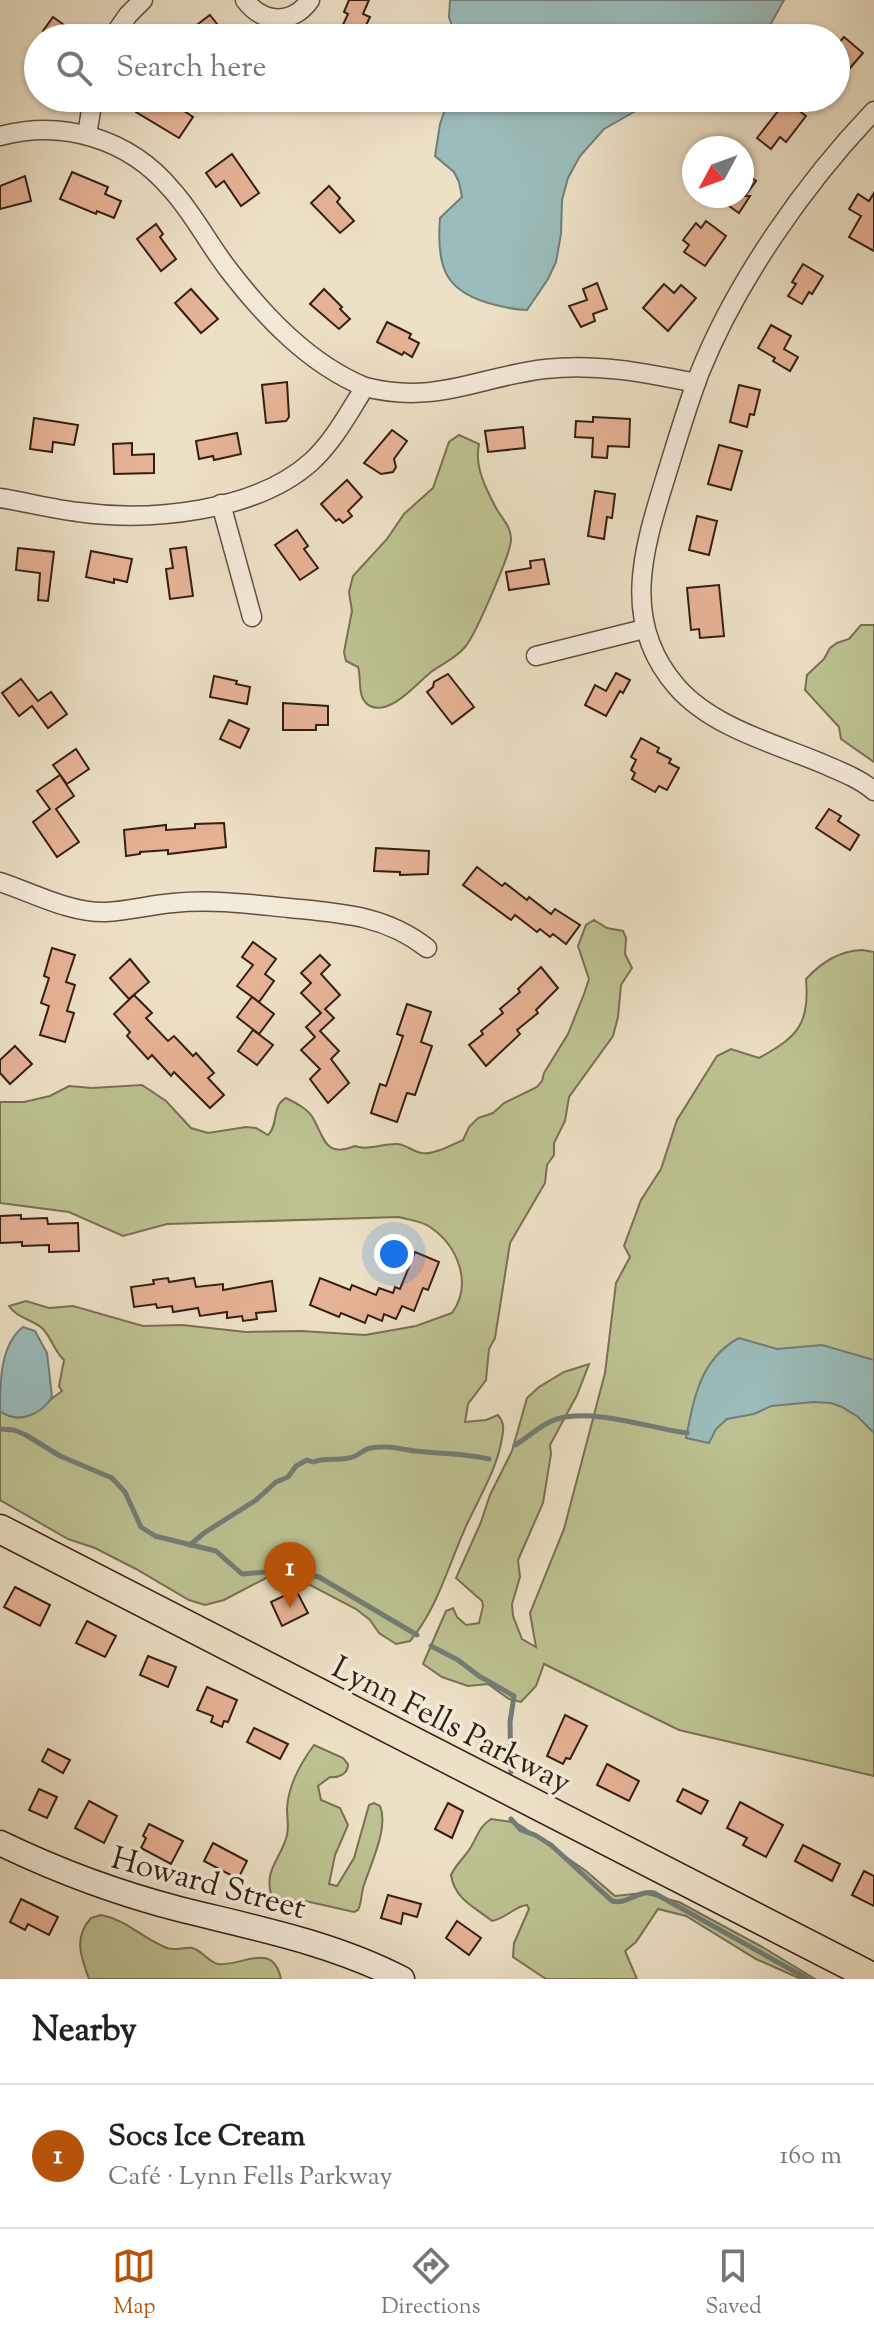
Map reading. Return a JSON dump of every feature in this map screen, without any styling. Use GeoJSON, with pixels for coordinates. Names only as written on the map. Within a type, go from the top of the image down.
{"type":"FeatureCollection","features":[{"type":"Feature","properties":{"kind":"main road","name":"Lynn Fells Parkway"},"geometry":{"type":"LineString","coordinates":[[0,1529],[874,1978]]}},
{"type":"Feature","properties":{"kind":"street"},"geometry":{"type":"LineString","coordinates":[[122,24],[143,0]]}},
{"type":"Feature","properties":{"kind":"street"},"geometry":{"type":"LineString","coordinates":[[245,0],[257,12],[275,19],[294,15],[310,0]]}},
{"type":"Feature","properties":{"kind":"street"},"geometry":{"type":"LineString","coordinates":[[874,111],[816,179],[775,235],[739,296],[696,383],[668,468],[649,540],[640,594],[644,629],[652,649],[668,676],[697,706],[731,725],[859,780],[874,791]]}},
{"type":"Feature","properties":{"kind":"street"},"geometry":{"type":"LineString","coordinates":[[87,135],[91,112]]}},
{"type":"Feature","properties":{"kind":"street"},"geometry":{"type":"LineString","coordinates":[[0,136],[50,128],[87,135],[136,158],[155,171],[184,205],[227,268],[272,320],[320,362],[365,387],[388,393],[435,393],[543,369],[580,366],[646,373],[696,383]]}},
{"type":"Feature","properties":{"kind":"street"},"geometry":{"type":"LineString","coordinates":[[0,498],[107,515],[169,514],[221,504],[270,488],[292,477],[311,462],[329,442],[365,387]]}},
{"type":"Feature","properties":{"kind":"street"},"geometry":{"type":"LineString","coordinates":[[221,504],[252,617]]}},
{"type":"Feature","properties":{"kind":"street"},"geometry":{"type":"LineString","coordinates":[[536,656],[644,629]]}},
{"type":"Feature","properties":{"kind":"street"},"geometry":{"type":"LineString","coordinates":[[0,882],[84,910],[105,912],[218,901],[320,910],[379,921],[406,932],[427,948]]}},
{"type":"Feature","properties":{"kind":"street","name":"Howard Street"},"geometry":{"type":"LineString","coordinates":[[0,1843],[76,1878],[111,1890],[317,1945],[402,1979]]}},
{"type":"Feature","properties":{"kind":"green space"},"geometry":{"type":"Polygon","coordinates":[[[459,435],[479,444],[482,477],[510,531],[509,550],[465,647],[395,702],[378,708],[370,706],[361,693],[358,667],[346,661],[344,652],[352,611],[349,592],[353,576],[387,539],[404,514],[433,488],[449,442],[459,435]]]}},
{"type":"Feature","properties":{"kind":"green space"},"geometry":{"type":"Polygon","coordinates":[[[861,625],[874,625],[874,762],[841,739],[839,727],[805,690],[807,675],[824,659],[830,648],[849,639],[861,625]]]}},
{"type":"Feature","properties":{"kind":"green space"},"geometry":{"type":"Polygon","coordinates":[[[594,920],[607,928],[623,931],[625,954],[632,968],[621,985],[613,1036],[569,1097],[565,1121],[554,1143],[554,1155],[547,1165],[545,1183],[510,1243],[486,1380],[468,1404],[465,1422],[486,1420],[498,1415],[503,1429],[500,1449],[436,1600],[410,1641],[396,1644],[379,1633],[370,1620],[356,1609],[297,1578],[266,1578],[224,1600],[205,1605],[189,1600],[95,1548],[68,1539],[0,1500],[0,1411],[19,1418],[41,1408],[62,1391],[59,1386],[64,1360],[42,1328],[9,1306],[26,1301],[49,1308],[73,1306],[143,1326],[182,1325],[246,1332],[365,1335],[416,1326],[452,1313],[458,1302],[462,1278],[455,1255],[440,1235],[423,1223],[399,1217],[167,1224],[123,1236],[69,1212],[0,1203],[0,1102],[24,1102],[50,1096],[69,1086],[142,1085],[166,1101],[191,1128],[208,1133],[246,1127],[256,1128],[268,1135],[278,1106],[286,1098],[311,1115],[327,1144],[337,1150],[398,1144],[422,1153],[437,1151],[463,1140],[478,1118],[493,1113],[542,1081],[568,1034],[589,979],[578,946],[586,925],[594,920]]]}},
{"type":"Feature","properties":{"kind":"green space"},"geometry":{"type":"Polygon","coordinates":[[[862,950],[874,952],[874,1776],[679,1730],[544,1664],[536,1686],[521,1702],[509,1699],[488,1684],[468,1686],[442,1677],[423,1664],[446,1611],[453,1608],[466,1625],[479,1623],[482,1601],[456,1578],[512,1451],[527,1398],[564,1372],[589,1364],[577,1395],[550,1445],[543,1503],[518,1560],[520,1577],[512,1604],[513,1616],[522,1639],[536,1647],[530,1613],[564,1529],[605,1373],[616,1283],[630,1257],[624,1246],[641,1200],[661,1169],[677,1120],[717,1056],[731,1049],[759,1058],[783,1043],[792,1036],[803,1019],[806,979],[831,958],[862,950]]]}},
{"type":"Feature","properties":{"kind":"green space"},"geometry":{"type":"Polygon","coordinates":[[[314,1745],[343,1758],[348,1764],[342,1775],[330,1777],[318,1786],[321,1800],[340,1808],[348,1825],[335,1855],[329,1884],[337,1886],[354,1858],[369,1805],[374,1803],[380,1806],[382,1824],[378,1845],[358,1910],[354,1912],[305,1901],[281,1900],[271,1894],[270,1877],[287,1835],[287,1809],[292,1783],[314,1745]]]}},
{"type":"Feature","properties":{"kind":"green space"},"geometry":{"type":"Polygon","coordinates":[[[491,1819],[521,1826],[586,1871],[615,1896],[643,1893],[679,1902],[815,1979],[801,1979],[756,1959],[686,1916],[658,1909],[636,1942],[625,1951],[637,1979],[546,1979],[513,1957],[514,1943],[529,1909],[527,1905],[492,1921],[467,1902],[453,1884],[453,1871],[469,1851],[481,1828],[491,1819]]]}},
{"type":"Feature","properties":{"kind":"green space"},"geometry":{"type":"Polygon","coordinates":[[[101,1915],[119,1921],[167,1948],[196,1949],[218,1964],[264,1958],[277,1967],[281,1979],[89,1979],[80,1940],[85,1925],[91,1918],[101,1915]]]}},
{"type":"Feature","properties":{"kind":"water"},"geometry":{"type":"Polygon","coordinates":[[[450,0],[784,0],[771,24],[451,24],[450,0]]]}},
{"type":"Feature","properties":{"kind":"water"},"geometry":{"type":"Polygon","coordinates":[[[444,112],[634,112],[604,129],[580,156],[568,178],[562,200],[556,262],[527,310],[479,300],[465,293],[447,276],[440,251],[440,218],[462,197],[454,172],[435,156],[444,112]]]}},
{"type":"Feature","properties":{"kind":"water"},"geometry":{"type":"Polygon","coordinates":[[[23,1327],[35,1331],[47,1353],[52,1397],[35,1413],[14,1417],[0,1411],[1,1376],[10,1344],[23,1327]]]}},
{"type":"Feature","properties":{"kind":"water"},"geometry":{"type":"Polygon","coordinates":[[[739,1338],[777,1349],[822,1345],[874,1360],[874,1433],[842,1407],[814,1402],[771,1406],[754,1414],[727,1419],[716,1429],[709,1443],[686,1438],[696,1394],[707,1368],[715,1357],[739,1338]]]}},
{"type":"Feature","properties":{"kind":"building"},"geometry":{"type":"Polygon","coordinates":[[[349,0],[369,0],[363,14],[370,17],[367,24],[343,24],[348,14],[344,12],[349,0]]]}},
{"type":"Feature","properties":{"kind":"building"},"geometry":{"type":"Polygon","coordinates":[[[210,15],[217,24],[198,24],[210,15]]]}},
{"type":"Feature","properties":{"kind":"building"},"geometry":{"type":"Polygon","coordinates":[[[53,17],[63,24],[48,24],[53,17]]]}},
{"type":"Feature","properties":{"kind":"building"},"geometry":{"type":"Polygon","coordinates":[[[850,42],[863,53],[850,68],[850,42]]]}},
{"type":"Feature","properties":{"kind":"building"},"geometry":{"type":"Polygon","coordinates":[[[136,112],[186,112],[193,117],[179,138],[136,112]]]}},
{"type":"Feature","properties":{"kind":"building"},"geometry":{"type":"Polygon","coordinates":[[[777,112],[801,112],[806,116],[786,142],[780,137],[771,149],[757,138],[777,112]]]}},
{"type":"Feature","properties":{"kind":"building"},"geometry":{"type":"Polygon","coordinates":[[[232,154],[259,193],[241,206],[224,181],[216,187],[206,173],[232,154]]]}},
{"type":"Feature","properties":{"kind":"building"},"geometry":{"type":"Polygon","coordinates":[[[72,172],[108,187],[105,194],[121,201],[114,218],[60,199],[72,172]]]}},
{"type":"Feature","properties":{"kind":"building"},"geometry":{"type":"Polygon","coordinates":[[[25,176],[31,201],[0,209],[0,186],[25,176]]]}},
{"type":"Feature","properties":{"kind":"building"},"geometry":{"type":"Polygon","coordinates":[[[329,186],[340,198],[337,202],[354,221],[340,233],[311,203],[329,186]]]}},
{"type":"Feature","properties":{"kind":"building"},"geometry":{"type":"Polygon","coordinates":[[[874,193],[874,251],[849,237],[861,216],[849,209],[858,194],[869,201],[874,193]]]}},
{"type":"Feature","properties":{"kind":"building"},"geometry":{"type":"Polygon","coordinates":[[[706,221],[726,236],[705,266],[684,252],[689,245],[683,240],[696,223],[701,228],[706,221]]]}},
{"type":"Feature","properties":{"kind":"building"},"geometry":{"type":"Polygon","coordinates":[[[156,224],[163,234],[160,237],[176,259],[161,271],[137,239],[156,224]]]}},
{"type":"Feature","properties":{"kind":"building"},"geometry":{"type":"Polygon","coordinates":[[[803,264],[823,276],[802,304],[788,296],[803,264]]]}},
{"type":"Feature","properties":{"kind":"building"},"geometry":{"type":"Polygon","coordinates":[[[597,283],[607,309],[593,314],[595,321],[581,327],[569,306],[587,300],[583,289],[597,283]]]}},
{"type":"Feature","properties":{"kind":"building"},"geometry":{"type":"Polygon","coordinates":[[[664,284],[674,293],[681,285],[696,298],[668,331],[643,308],[664,284]]]}},
{"type":"Feature","properties":{"kind":"building"},"geometry":{"type":"Polygon","coordinates":[[[191,289],[218,319],[201,333],[175,303],[191,289]]]}},
{"type":"Feature","properties":{"kind":"building"},"geometry":{"type":"Polygon","coordinates":[[[324,289],[350,319],[339,329],[310,304],[324,289]]]}},
{"type":"Feature","properties":{"kind":"building"},"geometry":{"type":"Polygon","coordinates":[[[387,322],[411,334],[409,338],[419,343],[412,357],[377,342],[387,322]]]}},
{"type":"Feature","properties":{"kind":"building"},"geometry":{"type":"Polygon","coordinates":[[[771,325],[791,336],[784,349],[798,357],[790,371],[758,348],[771,325]]]}},
{"type":"Feature","properties":{"kind":"building"},"geometry":{"type":"Polygon","coordinates":[[[287,382],[289,417],[286,421],[266,423],[262,385],[287,382]]]}},
{"type":"Feature","properties":{"kind":"building"},"geometry":{"type":"Polygon","coordinates":[[[739,385],[760,390],[754,415],[750,414],[747,427],[730,422],[739,385]]]}},
{"type":"Feature","properties":{"kind":"building"},"geometry":{"type":"Polygon","coordinates":[[[593,417],[630,419],[629,447],[608,446],[607,458],[592,457],[593,438],[575,437],[576,421],[593,422],[593,417]]]}},
{"type":"Feature","properties":{"kind":"building"},"geometry":{"type":"Polygon","coordinates":[[[34,418],[78,425],[74,445],[53,442],[52,452],[30,449],[34,418]]]}},
{"type":"Feature","properties":{"kind":"building"},"geometry":{"type":"Polygon","coordinates":[[[523,427],[525,448],[488,452],[485,431],[523,427]]]}},
{"type":"Feature","properties":{"kind":"building"},"geometry":{"type":"Polygon","coordinates":[[[392,430],[407,441],[394,459],[396,467],[393,472],[381,474],[364,463],[392,430]]]}},
{"type":"Feature","properties":{"kind":"building"},"geometry":{"type":"Polygon","coordinates":[[[237,433],[241,454],[214,460],[213,456],[199,459],[196,441],[237,433]]]}},
{"type":"Feature","properties":{"kind":"building"},"geometry":{"type":"Polygon","coordinates":[[[132,443],[132,455],[154,454],[154,473],[114,474],[113,444],[132,443]]]}},
{"type":"Feature","properties":{"kind":"building"},"geometry":{"type":"Polygon","coordinates":[[[719,445],[742,451],[731,490],[708,484],[719,445]]]}},
{"type":"Feature","properties":{"kind":"building"},"geometry":{"type":"Polygon","coordinates":[[[347,480],[362,497],[348,511],[352,516],[343,523],[339,519],[336,521],[321,504],[347,480]]]}},
{"type":"Feature","properties":{"kind":"building"},"geometry":{"type":"Polygon","coordinates":[[[595,491],[615,494],[612,518],[607,517],[604,539],[588,536],[595,491]]]}},
{"type":"Feature","properties":{"kind":"building"},"geometry":{"type":"Polygon","coordinates":[[[697,516],[717,521],[709,555],[689,550],[697,516]]]}},
{"type":"Feature","properties":{"kind":"building"},"geometry":{"type":"Polygon","coordinates":[[[297,530],[308,546],[304,549],[318,568],[300,580],[275,545],[297,530]]]}},
{"type":"Feature","properties":{"kind":"building"},"geometry":{"type":"Polygon","coordinates":[[[186,547],[193,596],[170,599],[166,569],[173,568],[170,549],[186,547]]]}},
{"type":"Feature","properties":{"kind":"building"},"geometry":{"type":"Polygon","coordinates":[[[18,548],[54,552],[48,601],[38,600],[40,573],[16,570],[18,548]]]}},
{"type":"Feature","properties":{"kind":"building"},"geometry":{"type":"Polygon","coordinates":[[[91,551],[132,559],[127,582],[114,579],[114,583],[86,577],[91,551]]]}},
{"type":"Feature","properties":{"kind":"building"},"geometry":{"type":"Polygon","coordinates":[[[544,559],[549,584],[509,590],[506,572],[531,568],[530,561],[544,559]]]}},
{"type":"Feature","properties":{"kind":"building"},"geometry":{"type":"Polygon","coordinates":[[[719,585],[724,636],[700,638],[699,629],[691,630],[687,588],[719,585]]]}},
{"type":"Feature","properties":{"kind":"building"},"geometry":{"type":"Polygon","coordinates":[[[616,673],[630,680],[606,716],[585,705],[595,685],[606,691],[616,673]]]}},
{"type":"Feature","properties":{"kind":"building"},"geometry":{"type":"Polygon","coordinates":[[[448,674],[474,707],[452,724],[427,692],[434,682],[448,674]]]}},
{"type":"Feature","properties":{"kind":"building"},"geometry":{"type":"Polygon","coordinates":[[[214,676],[250,687],[247,704],[210,697],[214,676]]]}},
{"type":"Feature","properties":{"kind":"building"},"geometry":{"type":"Polygon","coordinates":[[[21,679],[38,701],[51,692],[67,714],[48,728],[32,706],[19,716],[2,693],[21,679]]]}},
{"type":"Feature","properties":{"kind":"building"},"geometry":{"type":"Polygon","coordinates":[[[283,703],[328,706],[328,725],[316,725],[316,730],[283,730],[283,703]]]}},
{"type":"Feature","properties":{"kind":"building"},"geometry":{"type":"Polygon","coordinates":[[[229,720],[249,729],[240,748],[220,739],[229,720]]]}},
{"type":"Feature","properties":{"kind":"building"},"geometry":{"type":"Polygon","coordinates":[[[641,738],[659,748],[657,752],[671,759],[669,763],[679,768],[667,790],[659,786],[655,792],[632,779],[635,773],[631,770],[636,760],[631,757],[641,738]]]}},
{"type":"Feature","properties":{"kind":"building"},"geometry":{"type":"Polygon","coordinates":[[[76,749],[89,769],[67,784],[53,765],[76,749]]]}},
{"type":"Feature","properties":{"kind":"building"},"geometry":{"type":"Polygon","coordinates":[[[60,775],[74,796],[56,809],[79,842],[57,857],[33,822],[50,809],[37,791],[60,775]]]}},
{"type":"Feature","properties":{"kind":"building"},"geometry":{"type":"Polygon","coordinates":[[[829,809],[841,816],[838,821],[859,835],[850,850],[816,828],[829,809]]]}},
{"type":"Feature","properties":{"kind":"building"},"geometry":{"type":"Polygon","coordinates":[[[224,823],[226,847],[168,854],[168,850],[140,852],[126,856],[124,830],[166,825],[166,830],[195,828],[195,824],[224,823]]]}},
{"type":"Feature","properties":{"kind":"building"},"geometry":{"type":"Polygon","coordinates":[[[376,848],[429,851],[428,874],[400,875],[400,872],[374,871],[376,848]]]}},
{"type":"Feature","properties":{"kind":"building"},"geometry":{"type":"Polygon","coordinates":[[[477,867],[502,886],[505,883],[551,914],[555,909],[580,925],[566,944],[553,934],[550,937],[540,929],[537,932],[515,915],[511,920],[463,885],[477,867]]]}},
{"type":"Feature","properties":{"kind":"building"},"geometry":{"type":"Polygon","coordinates":[[[253,942],[276,959],[265,974],[274,981],[259,1002],[237,986],[253,965],[242,957],[253,942]]]}},
{"type":"Feature","properties":{"kind":"building"},"geometry":{"type":"Polygon","coordinates":[[[52,948],[75,955],[66,982],[75,985],[67,1011],[74,1013],[65,1042],[40,1035],[49,1006],[41,1003],[49,978],[44,976],[52,948]]]}},
{"type":"Feature","properties":{"kind":"building"},"geometry":{"type":"Polygon","coordinates":[[[320,955],[330,965],[321,974],[340,995],[325,1009],[334,1018],[320,1031],[339,1051],[331,1059],[349,1083],[328,1103],[310,1079],[320,1069],[301,1050],[315,1037],[306,1027],[321,1013],[301,993],[311,983],[301,973],[320,955]]]}},
{"type":"Feature","properties":{"kind":"building"},"geometry":{"type":"Polygon","coordinates":[[[130,959],[149,982],[129,999],[110,978],[130,959]]]}},
{"type":"Feature","properties":{"kind":"building"},"geometry":{"type":"Polygon","coordinates":[[[541,967],[558,988],[536,1010],[538,1013],[517,1030],[520,1034],[486,1066],[469,1045],[503,1013],[500,1009],[520,992],[518,989],[541,967]]]}},
{"type":"Feature","properties":{"kind":"building"},"geometry":{"type":"Polygon","coordinates":[[[134,995],[152,1013],[146,1018],[168,1041],[174,1036],[193,1056],[196,1053],[214,1073],[208,1078],[224,1095],[210,1108],[174,1072],[171,1076],[152,1055],[148,1059],[127,1036],[130,1032],[114,1014],[134,995]]]}},
{"type":"Feature","properties":{"kind":"building"},"geometry":{"type":"Polygon","coordinates":[[[252,997],[274,1014],[259,1034],[237,1017],[252,997]]]}},
{"type":"Feature","properties":{"kind":"building"},"geometry":{"type":"Polygon","coordinates":[[[407,1004],[431,1012],[421,1042],[432,1046],[415,1095],[407,1093],[397,1122],[371,1113],[380,1084],[386,1086],[403,1036],[397,1034],[407,1004]]]}},
{"type":"Feature","properties":{"kind":"building"},"geometry":{"type":"Polygon","coordinates":[[[253,1030],[273,1045],[257,1065],[238,1051],[253,1030]]]}},
{"type":"Feature","properties":{"kind":"building"},"geometry":{"type":"Polygon","coordinates":[[[15,1046],[32,1064],[10,1084],[0,1073],[0,1060],[15,1046]]]}},
{"type":"Feature","properties":{"kind":"building"},"geometry":{"type":"Polygon","coordinates":[[[21,1215],[21,1219],[47,1218],[48,1224],[78,1223],[79,1251],[49,1252],[49,1245],[0,1243],[0,1216],[21,1215]]]}},
{"type":"Feature","properties":{"kind":"building"},"geometry":{"type":"Polygon","coordinates":[[[415,1252],[439,1262],[428,1290],[423,1288],[414,1311],[402,1306],[396,1319],[384,1314],[382,1321],[368,1315],[365,1323],[310,1305],[320,1278],[350,1290],[352,1285],[376,1295],[379,1288],[393,1293],[395,1287],[400,1289],[415,1252]]]}},
{"type":"Feature","properties":{"kind":"building"},"geometry":{"type":"Polygon","coordinates":[[[168,1278],[169,1282],[194,1278],[196,1287],[223,1284],[223,1290],[272,1281],[276,1311],[256,1313],[257,1319],[243,1321],[242,1316],[227,1318],[227,1312],[200,1316],[198,1308],[173,1312],[172,1306],[157,1308],[156,1304],[134,1307],[131,1287],[154,1284],[153,1280],[168,1278]]]}},
{"type":"Feature","properties":{"kind":"building"},"geometry":{"type":"Polygon","coordinates":[[[15,1587],[50,1605],[40,1626],[4,1607],[15,1587]]]}},
{"type":"Feature","properties":{"kind":"building"},"geometry":{"type":"Polygon","coordinates":[[[296,1590],[308,1613],[282,1626],[271,1602],[296,1590]]]}},
{"type":"Feature","properties":{"kind":"building"},"geometry":{"type":"Polygon","coordinates":[[[87,1621],[116,1636],[105,1657],[76,1643],[87,1621]]]}},
{"type":"Feature","properties":{"kind":"building"},"geometry":{"type":"Polygon","coordinates":[[[148,1656],[176,1667],[168,1687],[140,1675],[148,1656]]]}},
{"type":"Feature","properties":{"kind":"building"},"geometry":{"type":"Polygon","coordinates":[[[207,1687],[237,1700],[228,1722],[224,1721],[222,1727],[211,1722],[213,1716],[197,1710],[207,1687]]]}},
{"type":"Feature","properties":{"kind":"building"},"geometry":{"type":"Polygon","coordinates":[[[565,1715],[587,1726],[570,1759],[566,1758],[563,1764],[547,1756],[565,1715]]]}},
{"type":"Feature","properties":{"kind":"building"},"geometry":{"type":"Polygon","coordinates":[[[254,1728],[288,1744],[280,1759],[247,1742],[254,1728]]]}},
{"type":"Feature","properties":{"kind":"building"},"geometry":{"type":"Polygon","coordinates":[[[48,1749],[70,1760],[63,1773],[42,1761],[48,1749]]]}},
{"type":"Feature","properties":{"kind":"building"},"geometry":{"type":"Polygon","coordinates":[[[607,1764],[639,1781],[629,1801],[597,1785],[607,1764]]]}},
{"type":"Feature","properties":{"kind":"building"},"geometry":{"type":"Polygon","coordinates":[[[39,1789],[57,1797],[47,1818],[29,1810],[39,1789]]]}},
{"type":"Feature","properties":{"kind":"building"},"geometry":{"type":"Polygon","coordinates":[[[683,1789],[708,1801],[701,1814],[677,1801],[683,1789]]]}},
{"type":"Feature","properties":{"kind":"building"},"geometry":{"type":"Polygon","coordinates":[[[89,1801],[117,1816],[104,1843],[75,1828],[89,1801]]]}},
{"type":"Feature","properties":{"kind":"building"},"geometry":{"type":"Polygon","coordinates":[[[740,1802],[783,1825],[766,1857],[743,1845],[747,1838],[727,1828],[740,1802]]]}},
{"type":"Feature","properties":{"kind":"building"},"geometry":{"type":"Polygon","coordinates":[[[448,1803],[463,1811],[452,1838],[435,1829],[448,1803]]]}},
{"type":"Feature","properties":{"kind":"building"},"geometry":{"type":"Polygon","coordinates":[[[149,1824],[183,1841],[171,1864],[141,1848],[149,1824]]]}},
{"type":"Feature","properties":{"kind":"building"},"geometry":{"type":"Polygon","coordinates":[[[213,1843],[247,1861],[238,1879],[204,1861],[213,1843]]]}},
{"type":"Feature","properties":{"kind":"building"},"geometry":{"type":"Polygon","coordinates":[[[803,1845],[840,1864],[832,1881],[795,1861],[803,1845]]]}},
{"type":"Feature","properties":{"kind":"building"},"geometry":{"type":"Polygon","coordinates":[[[864,1871],[874,1876],[874,1906],[852,1895],[864,1871]]]}},
{"type":"Feature","properties":{"kind":"building"},"geometry":{"type":"Polygon","coordinates":[[[388,1895],[421,1904],[417,1917],[403,1913],[401,1924],[381,1918],[388,1895]]]}},
{"type":"Feature","properties":{"kind":"building"},"geometry":{"type":"Polygon","coordinates":[[[21,1899],[58,1917],[49,1935],[28,1924],[25,1930],[10,1922],[21,1899]]]}},
{"type":"Feature","properties":{"kind":"building"},"geometry":{"type":"Polygon","coordinates":[[[457,1921],[481,1938],[469,1955],[446,1938],[457,1921]]]}},
{"type":"Feature","properties":{"kind":"waterway"},"geometry":{"type":"LineString","coordinates":[[515,1445],[546,1424],[572,1416],[604,1417],[687,1433]]}},
{"type":"Feature","properties":{"kind":"waterway"},"geometry":{"type":"LineString","coordinates":[[0,1429],[26,1435],[60,1456],[112,1478],[125,1492],[141,1527],[155,1536],[216,1551],[242,1574],[286,1570],[319,1577],[417,1635]]}},
{"type":"Feature","properties":{"kind":"waterway"},"geometry":{"type":"LineString","coordinates":[[190,1545],[256,1500],[276,1482],[288,1477],[296,1466],[307,1460],[349,1458],[368,1449],[382,1447],[489,1459]]}},
{"type":"Feature","properties":{"kind":"waterway"},"geometry":{"type":"LineString","coordinates":[[431,1646],[514,1696],[510,1722],[511,1772]]}},
{"type":"Feature","properties":{"kind":"waterway"},"geometry":{"type":"LineString","coordinates":[[511,1819],[521,1830],[551,1845],[612,1901],[654,1893],[808,1979]]}},
{"type":"Feature","properties":{"kind":"place","name":"Socs Ice Cream"},"geometry":{"type":"Point","coordinates":[290,1608]}}]}
